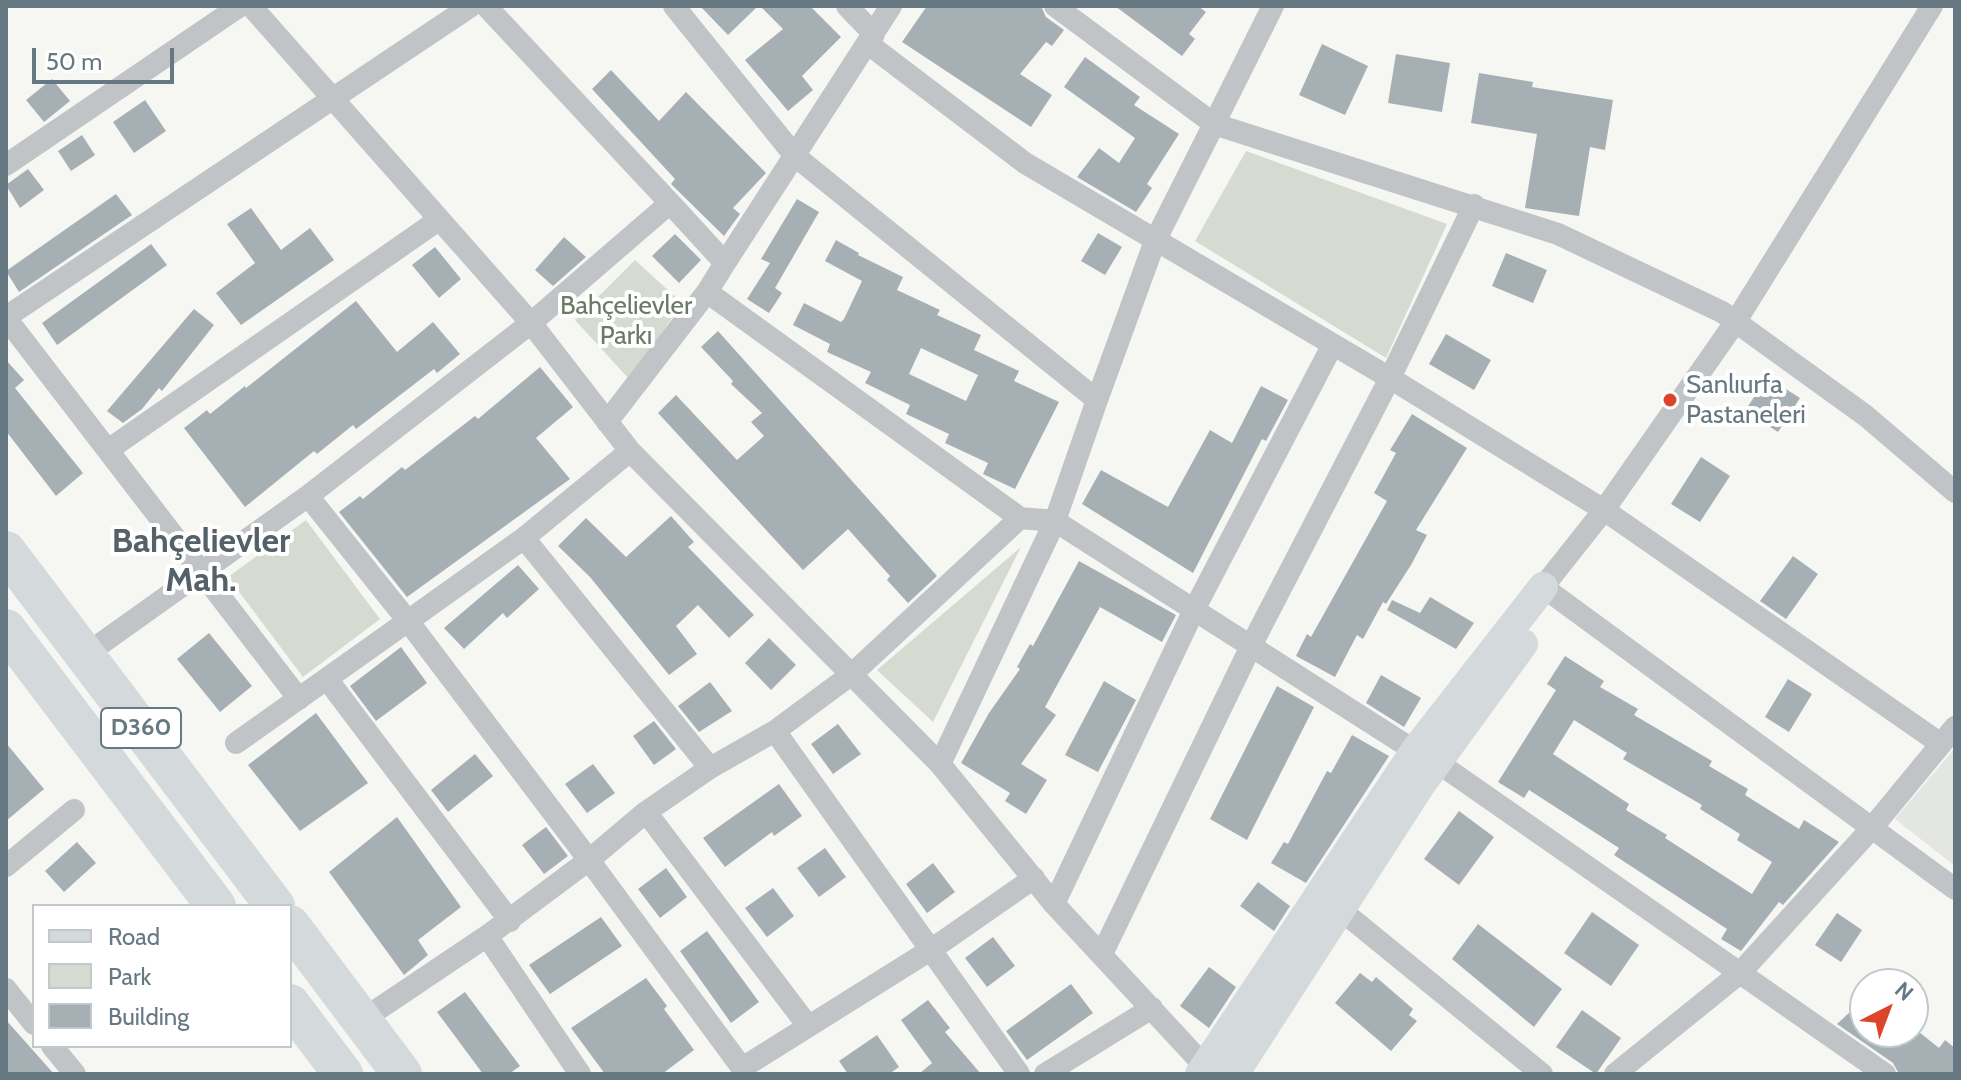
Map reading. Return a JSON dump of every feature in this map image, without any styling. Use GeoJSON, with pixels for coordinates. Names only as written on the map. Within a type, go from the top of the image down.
{"type":"FeatureCollection","features":[{"type":"Feature","properties":{"kind":"highway","name":"D360"},"geometry":{"type":"LineString","coordinates":[[6,551],[273,904]]}},
{"type":"Feature","properties":{"kind":"highway","name":"D360"},"geometry":{"type":"LineString","coordinates":[[6,629],[214,904]]}},
{"type":"Feature","properties":{"kind":"highway"},"geometry":{"type":"LineString","coordinates":[[292,928],[402,1074]]}},
{"type":"Feature","properties":{"kind":"highway"},"geometry":{"type":"LineString","coordinates":[[292,1007],[343,1074]]}},
{"type":"Feature","properties":{"kind":"street"},"geometry":{"type":"LineString","coordinates":[[6,165],[240,6]]}},
{"type":"Feature","properties":{"kind":"street"},"geometry":{"type":"LineString","coordinates":[[251,6],[437,221],[531,323],[630,451],[940,764],[1054,904],[1213,1072]]}},
{"type":"Feature","properties":{"kind":"street"},"geometry":{"type":"LineString","coordinates":[[299,699],[6,317],[471,6]]}},
{"type":"Feature","properties":{"kind":"street"},"geometry":{"type":"LineString","coordinates":[[486,6],[725,263]]}},
{"type":"Feature","properties":{"kind":"street"},"geometry":{"type":"LineString","coordinates":[[674,6],[795,156],[1097,400]]}},
{"type":"Feature","properties":{"kind":"street"},"geometry":{"type":"LineString","coordinates":[[847,6],[870,39],[1025,163],[1390,378],[1604,510],[1948,736],[1871,829],[1740,973],[1615,1074]]}},
{"type":"Feature","properties":{"kind":"street"},"geometry":{"type":"LineString","coordinates":[[607,422],[707,292],[891,6]]}},
{"type":"Feature","properties":{"kind":"street"},"geometry":{"type":"LineString","coordinates":[[1055,6],[1214,124],[1558,234],[1736,321],[1866,416],[1955,492]]}},
{"type":"Feature","properties":{"kind":"street"},"geometry":{"type":"LineString","coordinates":[[940,764],[1055,521],[1155,241],[1273,6]]}},
{"type":"Feature","properties":{"kind":"street"},"geometry":{"type":"LineString","coordinates":[[1213,1072],[1426,756],[1526,640],[1543,587],[1604,510],[1736,321],[1932,6]]}},
{"type":"Feature","properties":{"kind":"street"},"geometry":{"type":"LineString","coordinates":[[85,655],[308,496],[531,323],[670,203]]}},
{"type":"Feature","properties":{"kind":"street"},"geometry":{"type":"LineString","coordinates":[[1102,954],[1252,644],[1390,378],[1474,205]]}},
{"type":"Feature","properties":{"kind":"street"},"geometry":{"type":"LineString","coordinates":[[108,450],[437,221]]}},
{"type":"Feature","properties":{"kind":"street"},"geometry":{"type":"LineString","coordinates":[[707,292],[1020,518],[1055,521],[1252,644],[1426,756],[1885,1074]]}},
{"type":"Feature","properties":{"kind":"street"},"geometry":{"type":"LineString","coordinates":[[1054,904],[1195,608],[1332,346]]}},
{"type":"Feature","properties":{"kind":"street"},"geometry":{"type":"LineString","coordinates":[[236,743],[524,538],[630,451]]}},
{"type":"Feature","properties":{"kind":"street"},"geometry":{"type":"LineString","coordinates":[[308,496],[408,621],[589,860],[740,1072],[932,949],[1034,878]]}},
{"type":"Feature","properties":{"kind":"street"},"geometry":{"type":"LineString","coordinates":[[362,1020],[510,921],[646,812],[710,768],[775,731],[852,674],[1020,518]]}},
{"type":"Feature","properties":{"kind":"street"},"geometry":{"type":"LineString","coordinates":[[524,538],[710,768]]}},
{"type":"Feature","properties":{"kind":"street"},"geometry":{"type":"LineString","coordinates":[[1543,587],[1955,889]]}},
{"type":"Feature","properties":{"kind":"street"},"geometry":{"type":"LineString","coordinates":[[327,679],[510,921]]}},
{"type":"Feature","properties":{"kind":"street"},"geometry":{"type":"LineString","coordinates":[[775,731],[1019,1074]]}},
{"type":"Feature","properties":{"kind":"street"},"geometry":{"type":"LineString","coordinates":[[1213,1072],[1342,911],[1426,756]]}},
{"type":"Feature","properties":{"kind":"street"},"geometry":{"type":"LineString","coordinates":[[6,866],[74,810]]}},
{"type":"Feature","properties":{"kind":"street"},"geometry":{"type":"LineString","coordinates":[[646,812],[808,1026]]}},
{"type":"Feature","properties":{"kind":"street"},"geometry":{"type":"LineString","coordinates":[[1342,911],[1542,1074]]}},
{"type":"Feature","properties":{"kind":"street"},"geometry":{"type":"LineString","coordinates":[[487,936],[580,1074]]}},
{"type":"Feature","properties":{"kind":"street"},"geometry":{"type":"LineString","coordinates":[[6,989],[32,1022]]}},
{"type":"Feature","properties":{"kind":"street"},"geometry":{"type":"LineString","coordinates":[[1045,1074],[1152,1008]]}},
{"type":"Feature","properties":{"kind":"street"},"geometry":{"type":"LineString","coordinates":[[54,1048],[75,1074]]}},
{"type":"Feature","properties":{"kind":"shaded area"},"geometry":{"type":"Polygon","coordinates":[[[1955,748],[1955,866],[1895,819],[1955,748]]]}},
{"type":"Feature","properties":{"kind":"green space"},"geometry":{"type":"Polygon","coordinates":[[[1246,151],[1447,224],[1386,358],[1195,241],[1246,151]]]}},
{"type":"Feature","properties":{"kind":"green space","name":"Bahçelievler Parkı"},"geometry":{"type":"Polygon","coordinates":[[[635,260],[682,303],[630,380],[575,320],[635,260]]]}},
{"type":"Feature","properties":{"kind":"green space"},"geometry":{"type":"Polygon","coordinates":[[[306,520],[380,619],[303,677],[228,577],[306,520]]]}},
{"type":"Feature","properties":{"kind":"green space"},"geometry":{"type":"Polygon","coordinates":[[[1021,547],[933,722],[877,670],[1021,547]]]}},
{"type":"Feature","properties":{"kind":"building"},"geometry":{"type":"Polygon","coordinates":[[[700,6],[758,6],[728,35],[700,6]]]}},
{"type":"Feature","properties":{"kind":"building"},"geometry":{"type":"Polygon","coordinates":[[[760,6],[810,6],[841,37],[802,76],[813,90],[788,111],[745,60],[783,29],[760,6]]]}},
{"type":"Feature","properties":{"kind":"building"},"geometry":{"type":"Polygon","coordinates":[[[927,6],[1041,6],[1046,17],[1064,30],[1052,46],[1046,42],[1020,74],[1052,95],[1031,127],[902,42],[927,6]]]}},
{"type":"Feature","properties":{"kind":"building"},"geometry":{"type":"Polygon","coordinates":[[[1115,6],[1198,6],[1206,12],[1189,34],[1195,39],[1182,56],[1115,6]]]}},
{"type":"Feature","properties":{"kind":"building"},"geometry":{"type":"Polygon","coordinates":[[[1322,44],[1368,66],[1345,115],[1299,95],[1322,44]]]}},
{"type":"Feature","properties":{"kind":"building"},"geometry":{"type":"Polygon","coordinates":[[[1396,54],[1450,63],[1442,112],[1388,103],[1396,54]]]}},
{"type":"Feature","properties":{"kind":"building"},"geometry":{"type":"Polygon","coordinates":[[[1085,57],[1140,97],[1134,105],[1179,134],[1147,184],[1152,188],[1136,212],[1077,177],[1099,148],[1119,163],[1135,138],[1064,87],[1085,57]]]}},
{"type":"Feature","properties":{"kind":"building"},"geometry":{"type":"Polygon","coordinates":[[[611,70],[659,121],[686,92],[766,173],[733,208],[740,214],[724,236],[671,184],[675,179],[592,89],[611,70]]]}},
{"type":"Feature","properties":{"kind":"building"},"geometry":{"type":"Polygon","coordinates":[[[1479,73],[1533,82],[1532,87],[1613,100],[1605,150],[1590,147],[1579,216],[1525,208],[1537,134],[1471,123],[1479,73]]]}},
{"type":"Feature","properties":{"kind":"building"},"geometry":{"type":"Polygon","coordinates":[[[52,79],[70,101],[44,122],[26,100],[52,79]]]}},
{"type":"Feature","properties":{"kind":"building"},"geometry":{"type":"Polygon","coordinates":[[[145,100],[166,131],[134,153],[113,122],[145,100]]]}},
{"type":"Feature","properties":{"kind":"building"},"geometry":{"type":"Polygon","coordinates":[[[82,135],[95,155],[71,171],[58,151],[82,135]]]}},
{"type":"Feature","properties":{"kind":"building"},"geometry":{"type":"Polygon","coordinates":[[[28,169],[44,190],[20,208],[6,185],[28,169]]]}},
{"type":"Feature","properties":{"kind":"building"},"geometry":{"type":"Polygon","coordinates":[[[116,194],[132,215],[19,292],[6,271],[116,194]]]}},
{"type":"Feature","properties":{"kind":"building"},"geometry":{"type":"Polygon","coordinates":[[[797,199],[819,212],[775,288],[782,293],[769,313],[747,299],[770,263],[761,259],[797,199]]]}},
{"type":"Feature","properties":{"kind":"building"},"geometry":{"type":"Polygon","coordinates":[[[251,208],[281,250],[310,228],[334,260],[241,325],[216,293],[255,263],[227,224],[251,208]]]}},
{"type":"Feature","properties":{"kind":"building"},"geometry":{"type":"Polygon","coordinates":[[[1098,233],[1122,247],[1105,275],[1081,261],[1098,233]]]}},
{"type":"Feature","properties":{"kind":"building"},"geometry":{"type":"Polygon","coordinates":[[[675,234],[701,260],[679,283],[652,256],[675,234]]]}},
{"type":"Feature","properties":{"kind":"building"},"geometry":{"type":"Polygon","coordinates":[[[564,237],[586,257],[553,286],[535,270],[564,237]]]}},
{"type":"Feature","properties":{"kind":"building"},"geometry":{"type":"Polygon","coordinates":[[[836,240],[858,255],[903,277],[897,290],[940,310],[937,315],[981,335],[974,350],[1019,371],[1014,381],[1059,402],[1015,489],[983,474],[988,463],[945,443],[949,434],[906,414],[910,405],[865,383],[871,372],[827,352],[830,344],[793,325],[804,303],[841,322],[844,319],[862,281],[825,261],[836,240]],[[921,348],[909,374],[966,401],[978,375],[921,348]]]}},
{"type":"Feature","properties":{"kind":"building"},"geometry":{"type":"Polygon","coordinates":[[[151,244],[167,265],[57,345],[42,323],[151,244]]]}},
{"type":"Feature","properties":{"kind":"building"},"geometry":{"type":"Polygon","coordinates":[[[435,247],[461,279],[439,298],[412,265],[435,247]]]}},
{"type":"Feature","properties":{"kind":"building"},"geometry":{"type":"Polygon","coordinates":[[[1506,253],[1547,270],[1533,303],[1492,286],[1506,253]]]}},
{"type":"Feature","properties":{"kind":"building"},"geometry":{"type":"Polygon","coordinates":[[[356,301],[397,352],[433,322],[460,354],[437,373],[434,369],[356,429],[353,425],[317,454],[314,451],[245,507],[184,428],[207,410],[210,414],[246,388],[356,301]]]}},
{"type":"Feature","properties":{"kind":"building"},"geometry":{"type":"Polygon","coordinates":[[[194,309],[214,325],[162,391],[159,388],[142,409],[123,423],[107,411],[194,309]]]}},
{"type":"Feature","properties":{"kind":"building"},"geometry":{"type":"Polygon","coordinates":[[[718,331],[937,576],[908,603],[887,580],[890,576],[848,529],[803,570],[658,413],[676,395],[737,460],[764,436],[751,422],[762,413],[731,384],[733,381],[701,347],[718,331]]]}},
{"type":"Feature","properties":{"kind":"building"},"geometry":{"type":"Polygon","coordinates":[[[1446,334],[1491,360],[1474,390],[1429,364],[1446,334]]]}},
{"type":"Feature","properties":{"kind":"building"},"geometry":{"type":"Polygon","coordinates":[[[6,360],[24,380],[15,388],[83,473],[56,496],[6,431],[6,360]]]}},
{"type":"Feature","properties":{"kind":"building"},"geometry":{"type":"Polygon","coordinates":[[[540,367],[573,407],[536,438],[570,479],[407,597],[339,512],[360,496],[363,499],[402,467],[405,470],[475,416],[478,419],[540,367]]]}},
{"type":"Feature","properties":{"kind":"building"},"geometry":{"type":"Polygon","coordinates":[[[1767,377],[1800,398],[1778,432],[1745,411],[1767,377]]]}},
{"type":"Feature","properties":{"kind":"building"},"geometry":{"type":"Polygon","coordinates":[[[1261,386],[1288,400],[1266,441],[1262,439],[1193,573],[1082,504],[1101,470],[1168,507],[1210,430],[1232,443],[1261,386]]]}},
{"type":"Feature","properties":{"kind":"building"},"geometry":{"type":"Polygon","coordinates":[[[1412,414],[1467,448],[1416,530],[1427,535],[1411,565],[1386,604],[1383,602],[1363,639],[1357,635],[1335,677],[1296,656],[1307,634],[1311,637],[1387,501],[1374,493],[1396,453],[1390,450],[1412,414]]]}},
{"type":"Feature","properties":{"kind":"building"},"geometry":{"type":"Polygon","coordinates":[[[1701,457],[1730,476],[1700,522],[1671,504],[1701,457]]]}},
{"type":"Feature","properties":{"kind":"building"},"geometry":{"type":"Polygon","coordinates":[[[671,516],[694,542],[688,547],[754,615],[729,638],[698,605],[676,626],[697,654],[669,675],[590,577],[558,546],[586,518],[626,557],[671,516]]]}},
{"type":"Feature","properties":{"kind":"building"},"geometry":{"type":"Polygon","coordinates":[[[1793,556],[1818,574],[1786,619],[1760,601],[1793,556]]]}},
{"type":"Feature","properties":{"kind":"building"},"geometry":{"type":"Polygon","coordinates":[[[1079,561],[1176,615],[1162,642],[1100,607],[1045,707],[1056,715],[1021,764],[1047,780],[1026,814],[1005,801],[1010,793],[961,763],[989,713],[1020,669],[1017,667],[1030,644],[1033,646],[1079,561]]]}},
{"type":"Feature","properties":{"kind":"building"},"geometry":{"type":"Polygon","coordinates":[[[518,565],[539,589],[507,618],[503,613],[464,649],[444,628],[518,565]]]}},
{"type":"Feature","properties":{"kind":"building"},"geometry":{"type":"Polygon","coordinates":[[[1430,597],[1474,623],[1456,649],[1387,610],[1392,600],[1420,613],[1430,597]]]}},
{"type":"Feature","properties":{"kind":"building"},"geometry":{"type":"Polygon","coordinates":[[[209,633],[252,686],[220,712],[177,659],[209,633]]]}},
{"type":"Feature","properties":{"kind":"building"},"geometry":{"type":"Polygon","coordinates":[[[769,638],[796,665],[771,690],[745,663],[769,638]]]}},
{"type":"Feature","properties":{"kind":"building"},"geometry":{"type":"Polygon","coordinates":[[[401,647],[427,683],[376,721],[350,686],[401,647]]]}},
{"type":"Feature","properties":{"kind":"building"},"geometry":{"type":"Polygon","coordinates":[[[1565,656],[1604,681],[1600,687],[1638,709],[1634,715],[1712,761],[1709,766],[1748,789],[1745,795],[1799,829],[1804,820],[1839,842],[1783,905],[1779,902],[1741,951],[1721,939],[1727,929],[1614,855],[1619,848],[1529,790],[1524,798],[1498,782],[1556,690],[1547,684],[1565,656]],[[1574,720],[1553,754],[1629,804],[1626,810],[1667,835],[1665,838],[1752,894],[1772,862],[1737,840],[1740,834],[1700,809],[1702,805],[1623,759],[1627,753],[1574,720]]]}},
{"type":"Feature","properties":{"kind":"building"},"geometry":{"type":"Polygon","coordinates":[[[1381,675],[1421,698],[1404,727],[1366,703],[1381,675]]]}},
{"type":"Feature","properties":{"kind":"building"},"geometry":{"type":"Polygon","coordinates":[[[1788,679],[1812,694],[1789,732],[1765,717],[1788,679]]]}},
{"type":"Feature","properties":{"kind":"building"},"geometry":{"type":"Polygon","coordinates":[[[1104,681],[1136,700],[1098,772],[1065,755],[1104,681]]]}},
{"type":"Feature","properties":{"kind":"building"},"geometry":{"type":"Polygon","coordinates":[[[710,682],[732,711],[699,732],[678,706],[710,682]]]}},
{"type":"Feature","properties":{"kind":"building"},"geometry":{"type":"Polygon","coordinates":[[[1277,686],[1314,707],[1247,840],[1210,819],[1277,686]]]}},
{"type":"Feature","properties":{"kind":"building"},"geometry":{"type":"Polygon","coordinates":[[[316,713],[368,783],[300,831],[248,765],[316,713]]]}},
{"type":"Feature","properties":{"kind":"building"},"geometry":{"type":"Polygon","coordinates":[[[654,721],[676,749],[654,765],[633,736],[654,721]]]}},
{"type":"Feature","properties":{"kind":"building"},"geometry":{"type":"Polygon","coordinates":[[[838,724],[861,754],[833,774],[811,744],[838,724]]]}},
{"type":"Feature","properties":{"kind":"building"},"geometry":{"type":"Polygon","coordinates":[[[1352,735],[1389,756],[1306,883],[1271,863],[1284,842],[1288,844],[1327,771],[1331,773],[1352,735]]]}},
{"type":"Feature","properties":{"kind":"building"},"geometry":{"type":"Polygon","coordinates":[[[6,743],[44,789],[6,821],[6,743]]]}},
{"type":"Feature","properties":{"kind":"building"},"geometry":{"type":"Polygon","coordinates":[[[475,754],[493,776],[448,812],[431,790],[475,754]]]}},
{"type":"Feature","properties":{"kind":"building"},"geometry":{"type":"Polygon","coordinates":[[[593,764],[615,793],[587,813],[565,784],[593,764]]]}},
{"type":"Feature","properties":{"kind":"building"},"geometry":{"type":"Polygon","coordinates":[[[779,784],[802,816],[774,836],[772,832],[725,867],[703,838],[779,784]]]}},
{"type":"Feature","properties":{"kind":"building"},"geometry":{"type":"Polygon","coordinates":[[[1459,811],[1494,837],[1459,885],[1424,859],[1459,811]]]}},
{"type":"Feature","properties":{"kind":"building"},"geometry":{"type":"Polygon","coordinates":[[[397,817],[461,907],[418,940],[428,955],[404,975],[329,872],[397,817]]]}},
{"type":"Feature","properties":{"kind":"building"},"geometry":{"type":"Polygon","coordinates":[[[546,827],[568,856],[544,874],[522,845],[546,827]]]}},
{"type":"Feature","properties":{"kind":"building"},"geometry":{"type":"Polygon","coordinates":[[[77,842],[96,863],[64,892],[45,871],[77,842]]]}},
{"type":"Feature","properties":{"kind":"building"},"geometry":{"type":"Polygon","coordinates":[[[825,848],[846,877],[819,897],[797,868],[825,848]]]}},
{"type":"Feature","properties":{"kind":"building"},"geometry":{"type":"Polygon","coordinates":[[[933,863],[955,892],[927,913],[906,884],[933,863]]]}},
{"type":"Feature","properties":{"kind":"building"},"geometry":{"type":"Polygon","coordinates":[[[666,868],[687,897],[660,918],[638,889],[666,868]]]}},
{"type":"Feature","properties":{"kind":"building"},"geometry":{"type":"Polygon","coordinates":[[[1258,882],[1290,906],[1274,931],[1240,906],[1258,882]]]}},
{"type":"Feature","properties":{"kind":"building"},"geometry":{"type":"Polygon","coordinates":[[[773,888],[794,916],[767,937],[745,908],[773,888]]]}},
{"type":"Feature","properties":{"kind":"building"},"geometry":{"type":"Polygon","coordinates":[[[1592,912],[1639,945],[1611,986],[1564,953],[1592,912]]]}},
{"type":"Feature","properties":{"kind":"building"},"geometry":{"type":"Polygon","coordinates":[[[1837,913],[1862,930],[1841,962],[1815,945],[1837,913]]]}},
{"type":"Feature","properties":{"kind":"building"},"geometry":{"type":"Polygon","coordinates":[[[601,917],[622,946],[550,994],[529,965],[601,917]]]}},
{"type":"Feature","properties":{"kind":"building"},"geometry":{"type":"Polygon","coordinates":[[[1478,924],[1562,989],[1534,1027],[1452,959],[1478,924]]]}},
{"type":"Feature","properties":{"kind":"building"},"geometry":{"type":"Polygon","coordinates":[[[707,931],[759,1002],[731,1023],[680,951],[707,931]]]}},
{"type":"Feature","properties":{"kind":"building"},"geometry":{"type":"Polygon","coordinates":[[[993,937],[1015,966],[987,987],[965,958],[993,937]]]}},
{"type":"Feature","properties":{"kind":"building"},"geometry":{"type":"Polygon","coordinates":[[[1209,967],[1236,987],[1209,1028],[1180,1006],[1209,967]]]}},
{"type":"Feature","properties":{"kind":"building"},"geometry":{"type":"Polygon","coordinates":[[[1360,973],[1372,982],[1376,977],[1413,1009],[1409,1015],[1417,1021],[1391,1051],[1335,1003],[1360,973]]]}},
{"type":"Feature","properties":{"kind":"building"},"geometry":{"type":"Polygon","coordinates":[[[646,978],[694,1050],[662,1074],[605,1074],[571,1028],[646,978]]]}},
{"type":"Feature","properties":{"kind":"building"},"geometry":{"type":"Polygon","coordinates":[[[1071,984],[1093,1013],[1027,1060],[1006,1031],[1071,984]]]}},
{"type":"Feature","properties":{"kind":"building"},"geometry":{"type":"Polygon","coordinates":[[[465,992],[520,1066],[509,1074],[483,1074],[437,1012],[465,992]]]}},
{"type":"Feature","properties":{"kind":"building"},"geometry":{"type":"Polygon","coordinates":[[[928,1000],[950,1028],[945,1032],[981,1074],[919,1074],[932,1063],[901,1020],[928,1000]]]}},
{"type":"Feature","properties":{"kind":"building"},"geometry":{"type":"Polygon","coordinates":[[[1582,1010],[1621,1038],[1596,1074],[1556,1047],[1582,1010]]]}},
{"type":"Feature","properties":{"kind":"building"},"geometry":{"type":"Polygon","coordinates":[[[1849,1013],[1849,1032],[1837,1024],[1849,1013]]]}},
{"type":"Feature","properties":{"kind":"building"},"geometry":{"type":"Polygon","coordinates":[[[6,1020],[54,1074],[6,1074],[6,1020]]]}},
{"type":"Feature","properties":{"kind":"building"},"geometry":{"type":"Polygon","coordinates":[[[877,1035],[899,1067],[889,1074],[848,1074],[839,1061],[877,1035]]]}},
{"type":"Feature","properties":{"kind":"building"},"geometry":{"type":"Polygon","coordinates":[[[1929,1040],[1939,1048],[1945,1040],[1955,1048],[1955,1074],[1899,1074],[1893,1063],[1871,1048],[1929,1048],[1929,1040]]]}},
{"type":"Feature","properties":{"kind":"place","name":"Sanlıurfa Pastaneleri"},"geometry":{"type":"Point","coordinates":[1670,400]}},
{"type":"Feature","properties":{"kind":"district","name":"Bahçelievler Mah."},"geometry":{"type":"Point","coordinates":[201,562]}}]}
